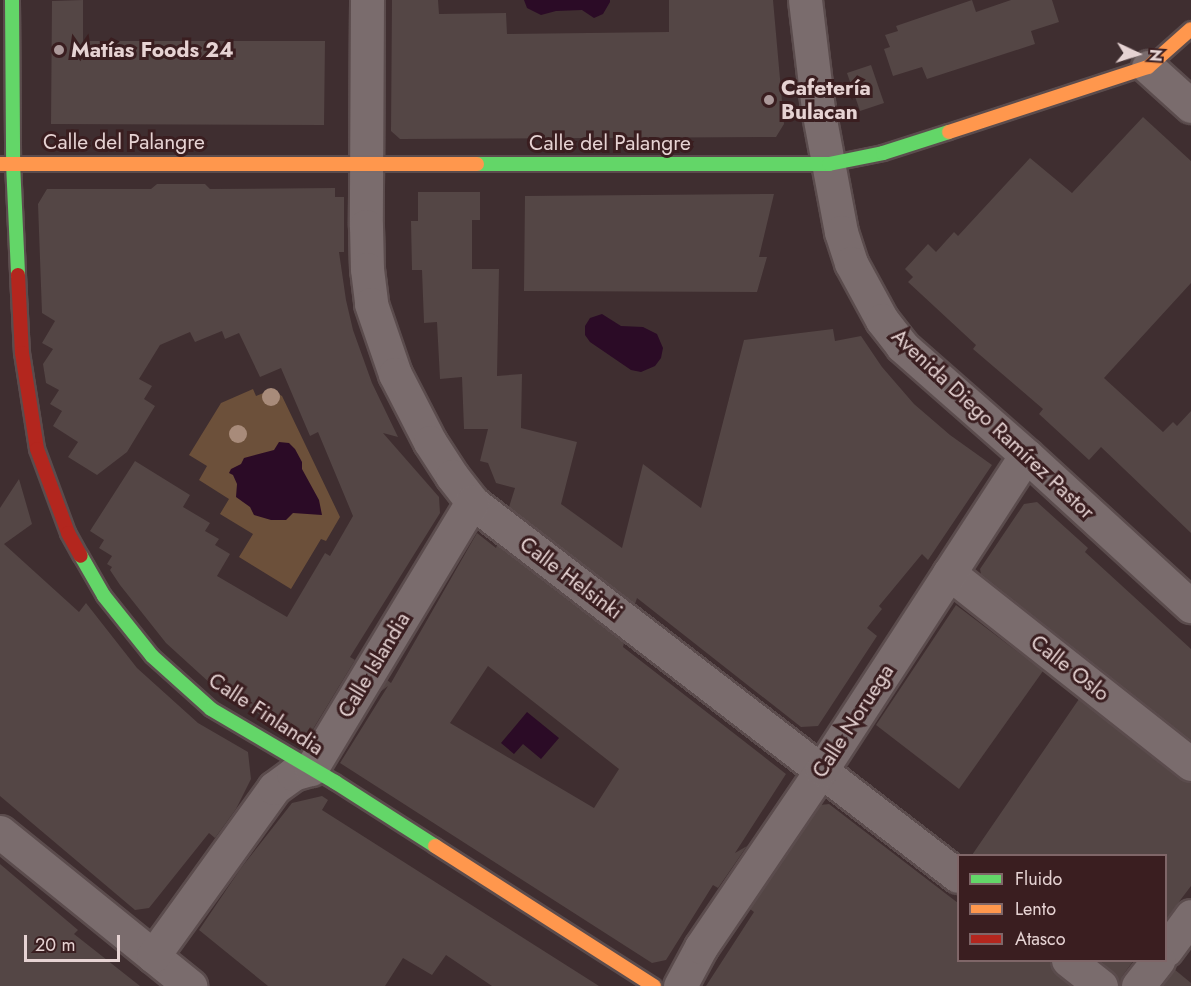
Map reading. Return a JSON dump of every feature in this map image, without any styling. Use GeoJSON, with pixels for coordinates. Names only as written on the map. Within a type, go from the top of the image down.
{"type":"FeatureCollection","features":[{"type":"Feature","properties":{"kind":"street","name":"Calle Finlandia"},"geometry":{"type":"LineString","coordinates":[[12,0],[6,164],[22,353],[37,449],[68,532],[104,596],[153,656],[211,709],[311,769],[654,986]]}},
{"type":"Feature","properties":{"kind":"street","name":"Calle Helsinki"},"geometry":{"type":"LineString","coordinates":[[367,0],[367,269],[371,304],[381,339],[395,374],[430,442],[472,502],[822,769],[957,875]]}},
{"type":"Feature","properties":{"kind":"street","name":"Avenida Diego Ramírez Pastor"},"geometry":{"type":"LineString","coordinates":[[807,3],[818,109],[841,232],[865,292],[882,320],[902,346],[1026,455],[1191,606]]}},
{"type":"Feature","properties":{"kind":"street","name":"Calle del Palangre"},"geometry":{"type":"LineString","coordinates":[[6,164],[829,164],[883,153],[1148,67],[1191,29]]}},
{"type":"Feature","properties":{"kind":"street"},"geometry":{"type":"LineString","coordinates":[[1148,67],[1191,106]]}},
{"type":"Feature","properties":{"kind":"street","name":"Calle Noruega"},"geometry":{"type":"LineString","coordinates":[[680,986],[701,947],[822,769],[1026,455]]}},
{"type":"Feature","properties":{"kind":"street","name":"Calle Islandia"},"geometry":{"type":"LineString","coordinates":[[311,769],[472,502]]}},
{"type":"Feature","properties":{"kind":"street","name":"Calle Oslo"},"geometry":{"type":"LineString","coordinates":[[949,573],[1191,764]]}},
{"type":"Feature","properties":{"kind":"street"},"geometry":{"type":"LineString","coordinates":[[153,956],[274,788],[293,774],[311,769]]}},
{"type":"Feature","properties":{"kind":"street"},"geometry":{"type":"LineString","coordinates":[[0,832],[190,986]]}},
{"type":"Feature","properties":{"kind":"street"},"geometry":{"type":"LineString","coordinates":[[1167,949],[1191,916]]}},
{"type":"Feature","properties":{"kind":"street"},"geometry":{"type":"LineString","coordinates":[[1071,962],[1101,986]]}},
{"type":"Feature","properties":{"kind":"street"},"geometry":{"type":"LineString","coordinates":[[1138,986],[1156,962]]}},
{"type":"Feature","properties":{"kind":"shaded area"},"geometry":{"type":"Polygon","coordinates":[[[524,0],[610,0],[610,2],[603,14],[594,18],[582,10],[556,11],[541,15],[527,8],[524,0]]]}},
{"type":"Feature","properties":{"kind":"shaded area"},"geometry":{"type":"Polygon","coordinates":[[[602,314],[621,326],[643,327],[657,334],[663,348],[661,358],[655,366],[641,372],[631,370],[590,342],[585,335],[585,326],[590,318],[602,314]]]}},
{"type":"Feature","properties":{"kind":"shaded area"},"geometry":{"type":"Polygon","coordinates":[[[253,389],[256,396],[271,390],[282,396],[340,517],[326,541],[321,539],[291,589],[239,557],[253,534],[220,514],[229,499],[199,480],[207,466],[189,455],[221,403],[253,389]]]}},
{"type":"Feature","properties":{"kind":"shaded area"},"geometry":{"type":"Polygon","coordinates":[[[279,442],[289,443],[295,449],[302,462],[302,469],[319,500],[322,515],[293,513],[286,520],[271,520],[254,515],[250,507],[236,497],[237,484],[233,475],[229,473],[231,469],[241,464],[244,458],[274,450],[279,442]]]}},
{"type":"Feature","properties":{"kind":"shaded area"},"geometry":{"type":"Polygon","coordinates":[[[527,712],[559,738],[541,759],[523,744],[514,754],[501,743],[527,712]]]}},
{"type":"Feature","properties":{"kind":"building"},"geometry":{"type":"Polygon","coordinates":[[[83,0],[83,41],[325,41],[324,125],[51,124],[52,1],[83,0]]]}},
{"type":"Feature","properties":{"kind":"building"},"geometry":{"type":"Polygon","coordinates":[[[392,0],[438,0],[439,14],[506,13],[507,34],[669,32],[669,0],[773,0],[784,124],[776,137],[400,139],[391,131],[392,0]]]}},
{"type":"Feature","properties":{"kind":"building"},"geometry":{"type":"Polygon","coordinates":[[[972,0],[976,12],[1011,0],[1052,0],[1059,22],[1031,31],[1035,44],[927,79],[922,67],[893,76],[884,49],[890,47],[885,35],[898,31],[896,26],[972,0]]]}},
{"type":"Feature","properties":{"kind":"building"},"geometry":{"type":"Polygon","coordinates":[[[871,65],[884,103],[860,111],[847,73],[871,65]]]}},
{"type":"Feature","properties":{"kind":"building"},"geometry":{"type":"Polygon","coordinates":[[[1143,117],[1191,161],[1191,283],[1104,378],[1163,432],[1173,422],[1177,426],[1191,411],[1191,533],[1101,447],[1089,460],[1039,414],[1043,409],[973,349],[976,345],[908,282],[913,277],[905,269],[928,244],[936,252],[954,232],[958,236],[1030,158],[1072,193],[1143,117]]]}},
{"type":"Feature","properties":{"kind":"building"},"geometry":{"type":"Polygon","coordinates":[[[157,184],[205,184],[210,189],[335,188],[335,197],[344,197],[344,252],[339,252],[346,300],[353,330],[372,383],[398,437],[383,433],[439,497],[440,513],[350,657],[355,660],[310,734],[301,740],[265,719],[241,700],[242,705],[222,694],[166,643],[110,570],[112,567],[107,564],[112,556],[99,548],[104,540],[90,531],[135,461],[190,495],[183,507],[210,523],[205,531],[219,539],[215,545],[230,554],[217,576],[287,617],[325,553],[330,556],[353,516],[318,432],[310,436],[281,368],[260,377],[239,333],[225,339],[222,331],[195,342],[190,332],[160,345],[139,379],[152,386],[144,399],[155,406],[127,452],[97,475],[68,457],[78,442],[53,426],[62,411],[50,404],[59,390],[46,383],[43,364],[53,349],[42,343],[55,321],[42,313],[38,204],[47,189],[151,189],[157,184]]]}},
{"type":"Feature","properties":{"kind":"building"},"geometry":{"type":"Polygon","coordinates":[[[418,192],[480,192],[480,220],[472,220],[472,269],[499,269],[497,376],[522,374],[521,428],[577,442],[561,504],[622,548],[643,464],[701,508],[744,340],[833,329],[835,341],[861,336],[882,367],[914,404],[950,435],[992,465],[928,560],[922,554],[879,606],[882,609],[867,628],[877,636],[818,726],[801,727],[637,598],[635,604],[509,507],[515,488],[496,483],[488,463],[480,461],[488,429],[464,429],[462,377],[440,379],[437,322],[424,323],[422,270],[412,270],[411,221],[418,221],[418,192]]]}},
{"type":"Feature","properties":{"kind":"building"},"geometry":{"type":"Polygon","coordinates":[[[774,194],[759,257],[767,257],[757,292],[524,291],[525,196],[774,194]]]}},
{"type":"Feature","properties":{"kind":"building"},"geometry":{"type":"Polygon","coordinates":[[[19,479],[32,524],[4,544],[79,612],[86,603],[137,668],[198,723],[248,752],[251,779],[236,809],[215,838],[209,833],[149,908],[135,910],[0,796],[0,508],[19,479]]]}},
{"type":"Feature","properties":{"kind":"building"},"geometry":{"type":"Polygon","coordinates":[[[1037,502],[1088,548],[1085,552],[1191,649],[1191,740],[981,574],[980,569],[1024,504],[1037,502]]]}},
{"type":"Feature","properties":{"kind":"building"},"geometry":{"type":"Polygon","coordinates":[[[477,533],[496,548],[497,545],[624,643],[623,647],[786,774],[735,853],[747,846],[718,888],[713,885],[666,960],[652,963],[340,763],[388,686],[380,692],[387,680],[391,683],[477,533]],[[488,666],[450,723],[594,808],[619,769],[488,666]]]}},
{"type":"Feature","properties":{"kind":"building"},"geometry":{"type":"Polygon","coordinates":[[[956,605],[1043,671],[959,789],[876,725],[956,605]]]}},
{"type":"Feature","properties":{"kind":"building"},"geometry":{"type":"Polygon","coordinates":[[[1079,699],[1179,779],[1191,782],[1191,886],[1167,918],[1167,854],[973,854],[1079,699]]]}},
{"type":"Feature","properties":{"kind":"building"},"geometry":{"type":"Polygon","coordinates":[[[322,796],[328,800],[322,810],[599,986],[492,986],[446,955],[432,975],[403,958],[385,986],[268,986],[199,930],[241,868],[292,803],[322,796]]]}},
{"type":"Feature","properties":{"kind":"building"},"geometry":{"type":"Polygon","coordinates":[[[829,804],[957,902],[957,962],[1051,962],[1056,974],[1071,986],[706,986],[754,912],[750,909],[820,805],[829,804]]]}},
{"type":"Feature","properties":{"kind":"building"},"geometry":{"type":"Polygon","coordinates":[[[0,864],[78,930],[74,934],[140,986],[0,986],[0,864]]]}},
{"type":"Feature","properties":{"kind":"building"},"geometry":{"type":"Polygon","coordinates":[[[1101,962],[1133,962],[1123,975],[1120,986],[1113,972],[1101,962]]]}},
{"type":"Feature","properties":{"kind":"building"},"geometry":{"type":"Polygon","coordinates":[[[1174,969],[1191,983],[1191,986],[1162,986],[1174,969]]]}},
{"type":"Feature","properties":{"kind":"traffic: fast"},"geometry":{"type":"LineString","coordinates":[[12,0],[13,163],[18,275]]}},
{"type":"Feature","properties":{"kind":"traffic: fast"},"geometry":{"type":"LineString","coordinates":[[477,164],[829,164],[883,153],[949,132]]}},
{"type":"Feature","properties":{"kind":"traffic: fast"},"geometry":{"type":"LineString","coordinates":[[81,556],[104,596],[152,656],[211,709],[335,782],[435,846]]}},
{"type":"Feature","properties":{"kind":"traffic: slow"},"geometry":{"type":"LineString","coordinates":[[949,132],[1148,67],[1191,29]]}},
{"type":"Feature","properties":{"kind":"traffic: slow"},"geometry":{"type":"LineString","coordinates":[[0,164],[477,164]]}},
{"type":"Feature","properties":{"kind":"traffic: slow"},"geometry":{"type":"LineString","coordinates":[[435,846],[654,986]]}},
{"type":"Feature","properties":{"kind":"traffic: jam"},"geometry":{"type":"LineString","coordinates":[[18,275],[22,353],[37,449],[68,533],[81,556]]}},
{"type":"Feature","properties":{"kind":"place","name":"Matías Foods 24"},"geometry":{"type":"Point","coordinates":[59,50]}},
{"type":"Feature","properties":{"kind":"place","name":"Cafetería Bulacan"},"geometry":{"type":"Point","coordinates":[769,100]}}]}
